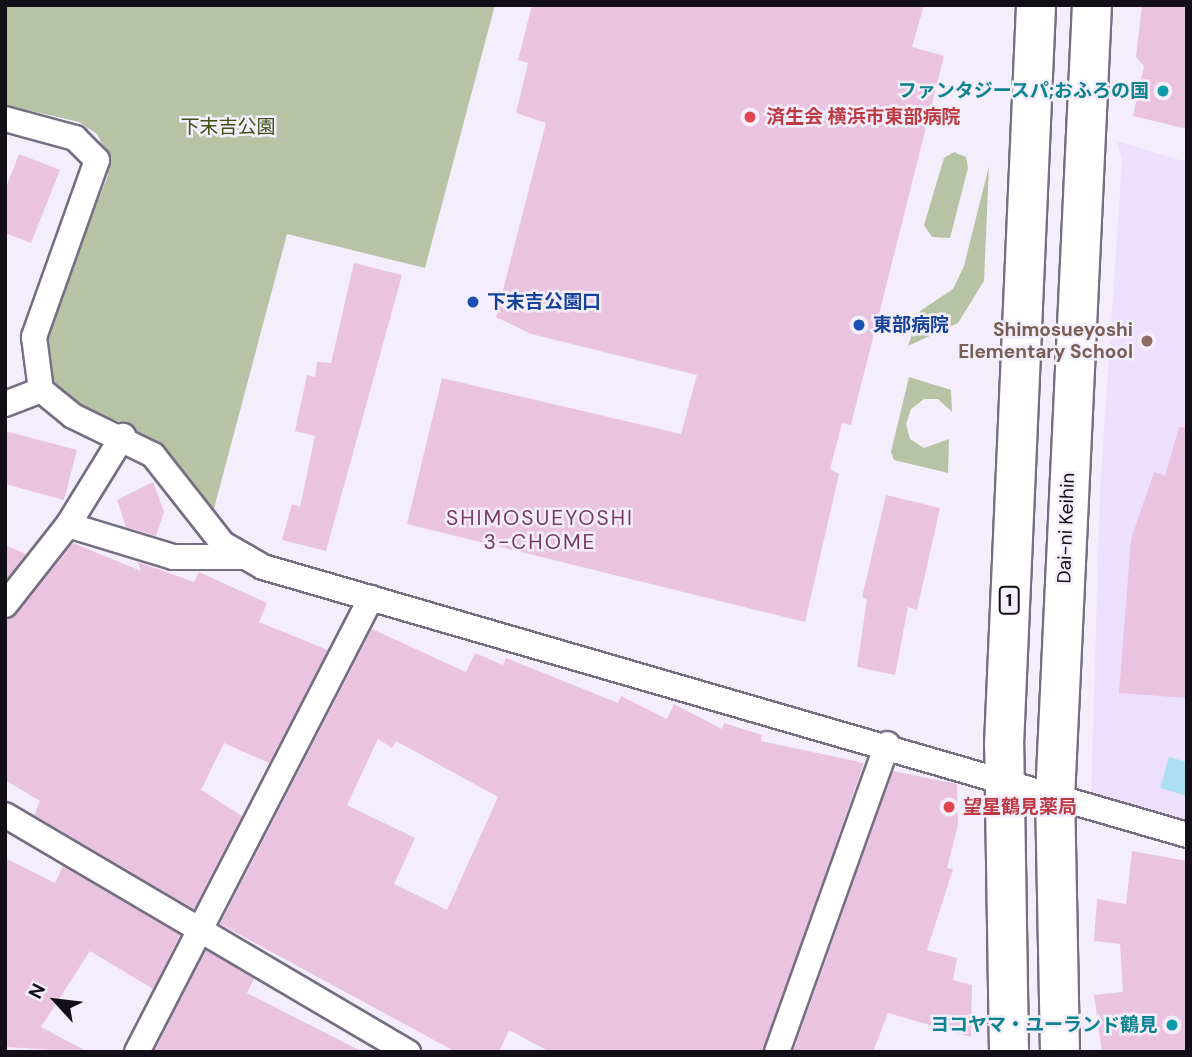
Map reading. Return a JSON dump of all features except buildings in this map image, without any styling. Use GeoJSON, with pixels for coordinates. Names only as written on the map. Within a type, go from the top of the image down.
{"type":"FeatureCollection","features":[{"type":"Feature","properties":{"kind":"highway","name":"1"},"geometry":{"type":"LineString","coordinates":[[1009,1052],[1003,780],[1036,5]]}},
{"type":"Feature","properties":{"kind":"highway","name":"Dai-ni Keihin"},"geometry":{"type":"LineString","coordinates":[[1060,1052],[1055,798],[1092,5]]}},
{"type":"Feature","properties":{"kind":"street"},"geometry":{"type":"LineString","coordinates":[[5,119],[75,138],[97,160],[34,337],[40,390],[74,416],[122,436],[153,455],[223,544],[246,557],[371,598],[887,744],[1055,798],[1187,835]]}},
{"type":"Feature","properties":{"kind":"street"},"geometry":{"type":"LineString","coordinates":[[5,404],[40,390]]}},
{"type":"Feature","properties":{"kind":"street"},"geometry":{"type":"LineString","coordinates":[[5,605],[68,525],[122,436]]}},
{"type":"Feature","properties":{"kind":"street"},"geometry":{"type":"LineString","coordinates":[[68,525],[173,557],[246,557]]}},
{"type":"Feature","properties":{"kind":"street"},"geometry":{"type":"LineString","coordinates":[[137,1052],[371,598]]}},
{"type":"Feature","properties":{"kind":"street"},"geometry":{"type":"LineString","coordinates":[[777,1052],[887,744]]}},
{"type":"Feature","properties":{"kind":"street"},"geometry":{"type":"LineString","coordinates":[[5,815],[408,1052]]}},
{"type":"Feature","properties":{"kind":"shaded area","name":"Shimosueyoshi Elementary School"},"geometry":{"type":"Polygon","coordinates":[[[1117,141],[1187,162],[1187,822],[1091,795],[1100,489],[1122,161],[1117,141]]]}},
{"type":"Feature","properties":{"kind":"green space","name":"下末吉公園"},"geometry":{"type":"Polygon","coordinates":[[[5,5],[495,5],[425,268],[287,234],[212,516],[158,446],[126,424],[82,408],[51,381],[44,340],[108,175],[108,156],[97,134],[79,122],[5,105],[5,5]]]}},
{"type":"Feature","properties":{"kind":"green space"},"geometry":{"type":"Polygon","coordinates":[[[954,152],[966,157],[968,168],[950,238],[932,237],[924,225],[944,158],[954,152]]]}},
{"type":"Feature","properties":{"kind":"green space"},"geometry":{"type":"Polygon","coordinates":[[[989,166],[984,281],[958,323],[908,346],[920,311],[953,289],[964,266],[989,166]]]}},
{"type":"Feature","properties":{"kind":"green space"},"geometry":{"type":"Polygon","coordinates":[[[909,377],[951,390],[952,412],[938,399],[924,399],[911,409],[906,424],[910,439],[924,448],[949,439],[948,473],[894,460],[891,452],[909,377]]]}},
{"type":"Feature","properties":{"kind":"water"},"geometry":{"type":"Polygon","coordinates":[[[1169,757],[1187,762],[1187,796],[1160,788],[1169,757]]]}},
{"type":"Feature","properties":{"kind":"place","name":"ファンタジースパ;おふろの国"},"geometry":{"type":"Point","coordinates":[1163,91]}},
{"type":"Feature","properties":{"kind":"place","name":"済生会 横浜市東部病院"},"geometry":{"type":"Point","coordinates":[750,117]}},
{"type":"Feature","properties":{"kind":"place","name":"下末吉公園口"},"geometry":{"type":"Point","coordinates":[473,302]}},
{"type":"Feature","properties":{"kind":"place","name":"東部病院"},"geometry":{"type":"Point","coordinates":[859,325]}},
{"type":"Feature","properties":{"kind":"place","name":"Shimosueyoshi Elementary School"},"geometry":{"type":"Point","coordinates":[1147,341]}},
{"type":"Feature","properties":{"kind":"place","name":"望星鶴見薬局"},"geometry":{"type":"Point","coordinates":[949,807]}},
{"type":"Feature","properties":{"kind":"place","name":"ヨコヤマ・ユーランド鶴見"},"geometry":{"type":"Point","coordinates":[1172,1025]}},
{"type":"Feature","properties":{"kind":"district","name":"SHIMOSUEYOSHI 3-CHOME"},"geometry":{"type":"Point","coordinates":[540,530]}}]}
